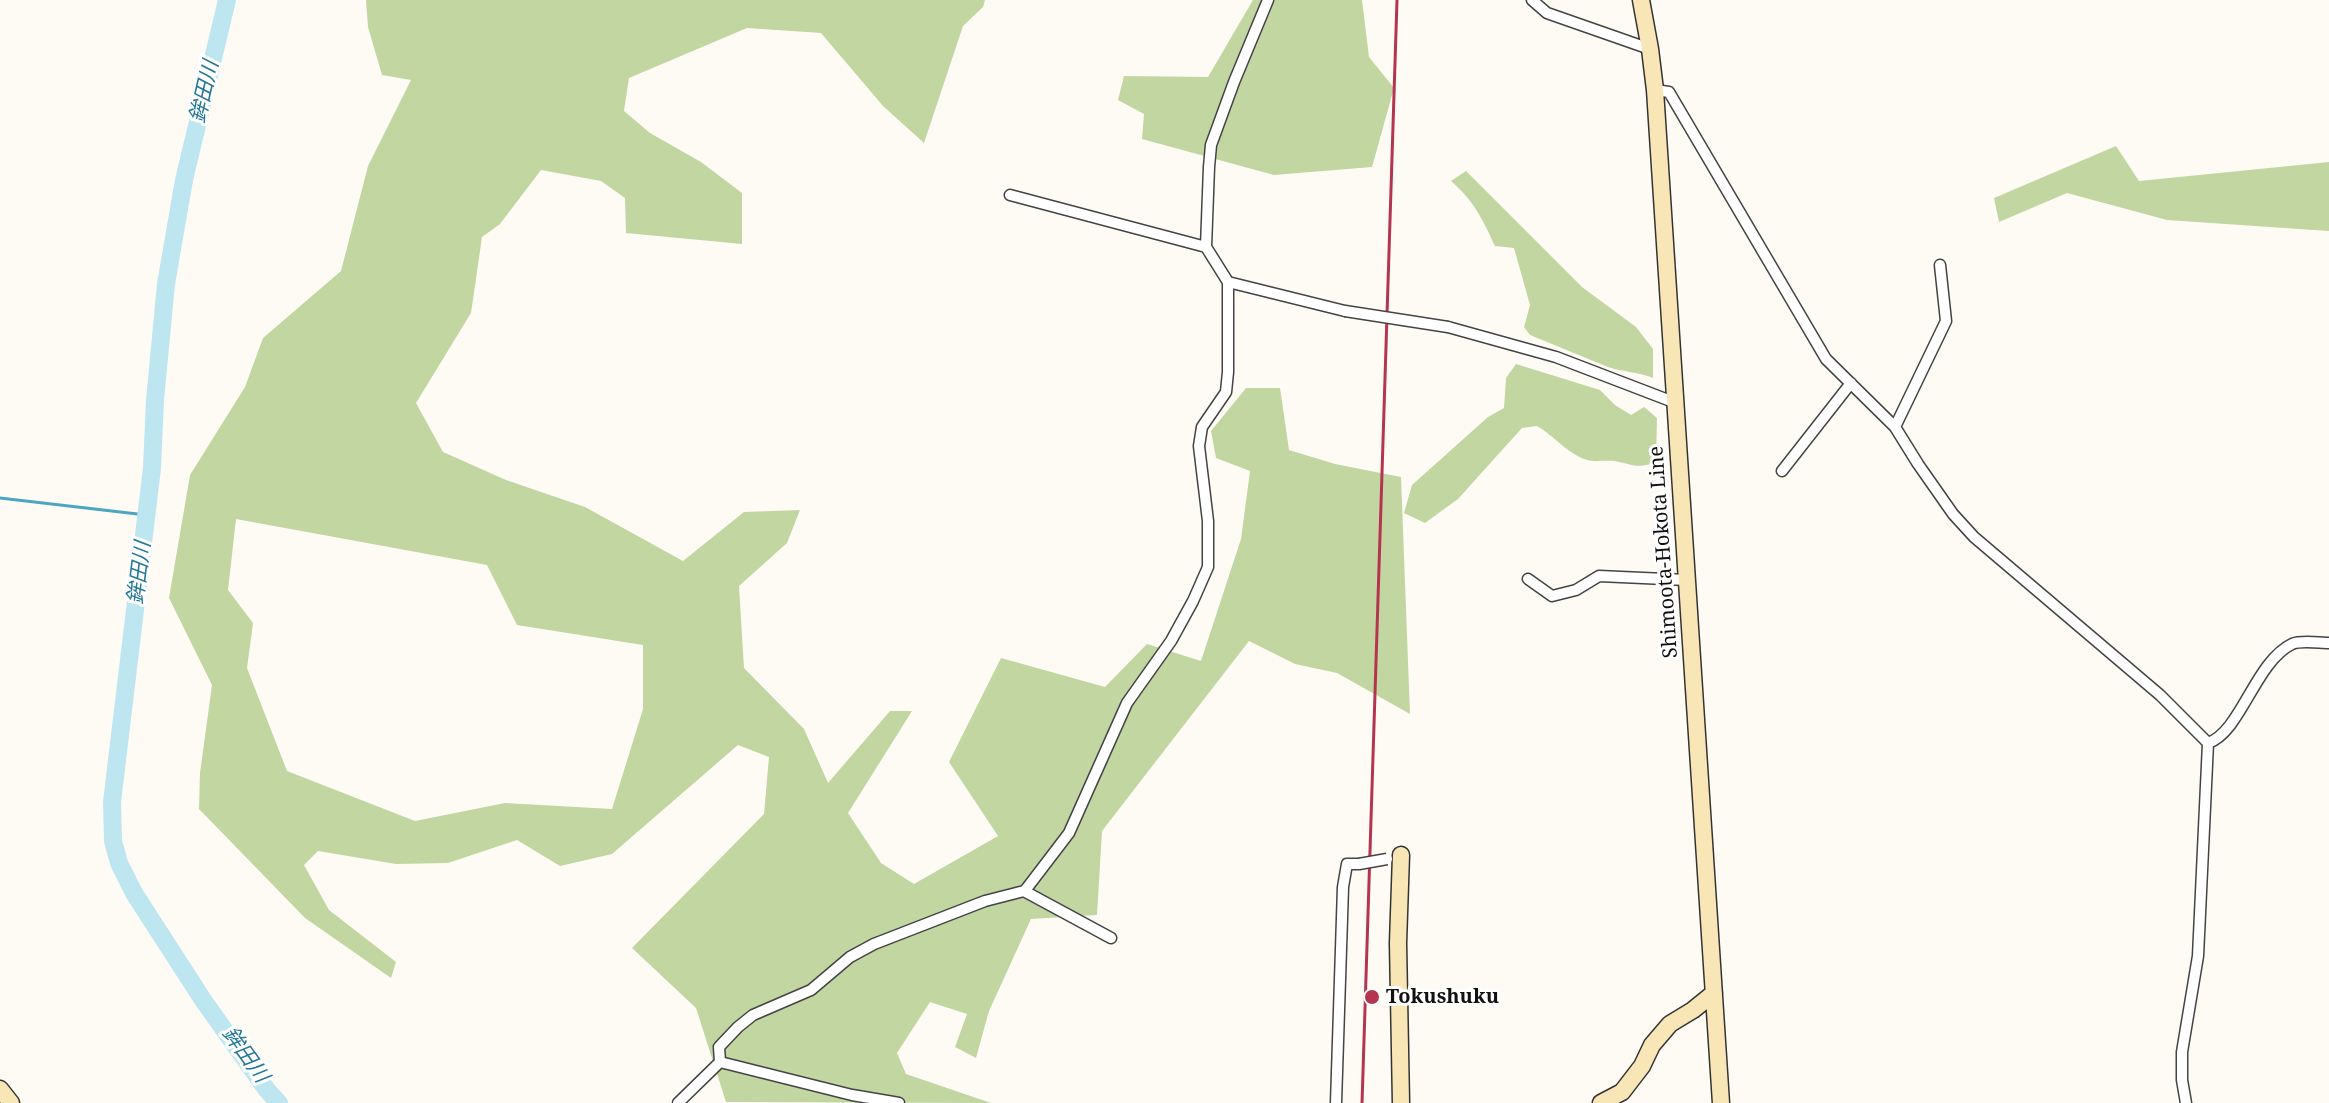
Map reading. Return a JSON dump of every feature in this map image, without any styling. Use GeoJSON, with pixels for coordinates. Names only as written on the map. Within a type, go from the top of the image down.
{"type":"FeatureCollection","features":[{"type":"Feature","properties":{"kind":"main road","name":"Shimoota-Hokota Line"},"geometry":{"type":"LineString","coordinates":[[1641,0],[1655,90],[1721,1103]]}},
{"type":"Feature","properties":{"kind":"main road"},"geometry":{"type":"LineString","coordinates":[[1394,857],[1401,1103]]}},
{"type":"Feature","properties":{"kind":"main road"},"geometry":{"type":"LineString","coordinates":[[1601,1103],[1622,1092],[1642,1066],[1652,1045],[1670,1024],[1693,1010],[1714,993]]}},
{"type":"Feature","properties":{"kind":"main road"},"geometry":{"type":"LineString","coordinates":[[0,1089],[11,1103]]}},
{"type":"Feature","properties":{"kind":"street"},"geometry":{"type":"LineString","coordinates":[[678,1103],[720,1062],[719,1047],[753,1015],[811,990],[850,957],[874,944],[985,901],[1024,891],[1069,833],[1127,703],[1171,641],[1208,567],[1208,521],[1199,446],[1202,427],[1226,392],[1228,372],[1228,282],[1206,247],[1211,146],[1234,82],[1268,0]]}},
{"type":"Feature","properties":{"kind":"street"},"geometry":{"type":"LineString","coordinates":[[1532,0],[1546,13],[1650,49]]}},
{"type":"Feature","properties":{"kind":"street"},"geometry":{"type":"LineString","coordinates":[[1655,90],[1669,92],[1826,358],[1895,427],[1953,514],[1974,537],[2160,695],[2208,743],[2198,956],[2182,1052],[2182,1080],[2186,1103]]}},
{"type":"Feature","properties":{"kind":"street"},"geometry":{"type":"LineString","coordinates":[[1010,195],[1206,247]]}},
{"type":"Feature","properties":{"kind":"street"},"geometry":{"type":"LineString","coordinates":[[1895,427],[1946,321],[1940,265]]}},
{"type":"Feature","properties":{"kind":"street"},"geometry":{"type":"LineString","coordinates":[[1228,282],[1345,310],[1448,327],[1556,357],[1676,403]]}},
{"type":"Feature","properties":{"kind":"street"},"geometry":{"type":"LineString","coordinates":[[1782,471],[1851,383]]}},
{"type":"Feature","properties":{"kind":"street"},"geometry":{"type":"LineString","coordinates":[[1528,579],[1552,596],[1576,590],[1599,576],[1687,580]]}},
{"type":"Feature","properties":{"kind":"street"},"geometry":{"type":"LineString","coordinates":[[2208,743],[2217,740],[2226,730],[2257,680],[2276,657],[2293,644],[2329,643]]}},
{"type":"Feature","properties":{"kind":"street"},"geometry":{"type":"LineString","coordinates":[[1336,1103],[1343,887],[1347,864],[1394,857]]}},
{"type":"Feature","properties":{"kind":"street"},"geometry":{"type":"LineString","coordinates":[[1024,891],[1111,938]]}},
{"type":"Feature","properties":{"kind":"street"},"geometry":{"type":"LineString","coordinates":[[720,1062],[852,1095],[899,1103]]}},
{"type":"Feature","properties":{"kind":"green space"},"geometry":{"type":"Polygon","coordinates":[[[366,0],[985,0],[983,7],[963,26],[924,143],[883,106],[821,33],[747,28],[629,78],[624,111],[650,133],[701,162],[742,193],[742,244],[626,233],[625,198],[601,181],[541,170],[500,224],[482,237],[471,313],[416,403],[443,452],[506,480],[585,507],[683,561],[744,512],[800,510],[787,543],[739,586],[744,668],[804,729],[828,783],[890,711],[912,711],[848,813],[881,863],[914,884],[998,836],[949,762],[1001,658],[1105,687],[1147,644],[1201,661],[1241,539],[1250,471],[1216,458],[1211,431],[1246,388],[1280,388],[1289,450],[1335,464],[1401,477],[1410,714],[1337,673],[1295,664],[1249,641],[1102,831],[1097,915],[1031,919],[989,1011],[976,1058],[955,1047],[967,1014],[930,1002],[897,1053],[906,1074],[991,1103],[726,1102],[696,1008],[632,948],[764,814],[769,757],[738,745],[612,854],[560,866],[517,840],[448,863],[396,864],[318,851],[304,865],[329,910],[396,962],[391,978],[305,918],[199,809],[200,773],[212,685],[169,598],[190,475],[245,387],[263,338],[341,271],[368,166],[411,80],[382,75],[368,27],[366,0]],[[236,519],[228,590],[253,623],[247,668],[287,771],[415,821],[505,803],[612,809],[643,709],[643,645],[517,625],[487,565],[236,519]]]}},
{"type":"Feature","properties":{"kind":"green space"},"geometry":{"type":"Polygon","coordinates":[[[1253,0],[1362,0],[1369,57],[1394,88],[1372,167],[1274,175],[1142,139],[1144,114],[1118,100],[1124,76],[1208,77],[1253,0]]]}},
{"type":"Feature","properties":{"kind":"green space"},"geometry":{"type":"Polygon","coordinates":[[[2116,146],[2139,181],[2329,162],[2329,231],[2167,220],[2067,193],[1999,222],[1994,198],[2116,146]]]}},
{"type":"Feature","properties":{"kind":"green space"},"geometry":{"type":"Polygon","coordinates":[[[1466,171],[1582,287],[1636,327],[1653,349],[1653,378],[1608,367],[1530,335],[1524,327],[1530,305],[1514,248],[1495,246],[1477,210],[1451,181],[1466,171]]]}},
{"type":"Feature","properties":{"kind":"green space"},"geometry":{"type":"Polygon","coordinates":[[[1516,364],[1600,390],[1615,405],[1631,415],[1644,407],[1657,418],[1656,462],[1640,466],[1615,461],[1587,460],[1574,454],[1537,426],[1522,428],[1458,499],[1425,523],[1404,513],[1412,485],[1488,417],[1504,408],[1506,378],[1516,364]]]}},
{"type":"Feature","properties":{"kind":"waterway","name":"鉾田川"},"geometry":{"type":"LineString","coordinates":[[227,0],[184,180],[166,284],[155,400],[152,468],[112,802],[113,841],[119,863],[134,893],[203,1000],[267,1090],[279,1103]]}},
{"type":"Feature","properties":{"kind":"waterway"},"geometry":{"type":"LineString","coordinates":[[0,498],[146,515]]}},
{"type":"Feature","properties":{"kind":"railway"},"geometry":{"type":"LineString","coordinates":[[1362,1103],[1397,0]]}},
{"type":"Feature","properties":{"kind":"place","name":"Tokushuku"},"geometry":{"type":"Point","coordinates":[1372,997]}}]}
